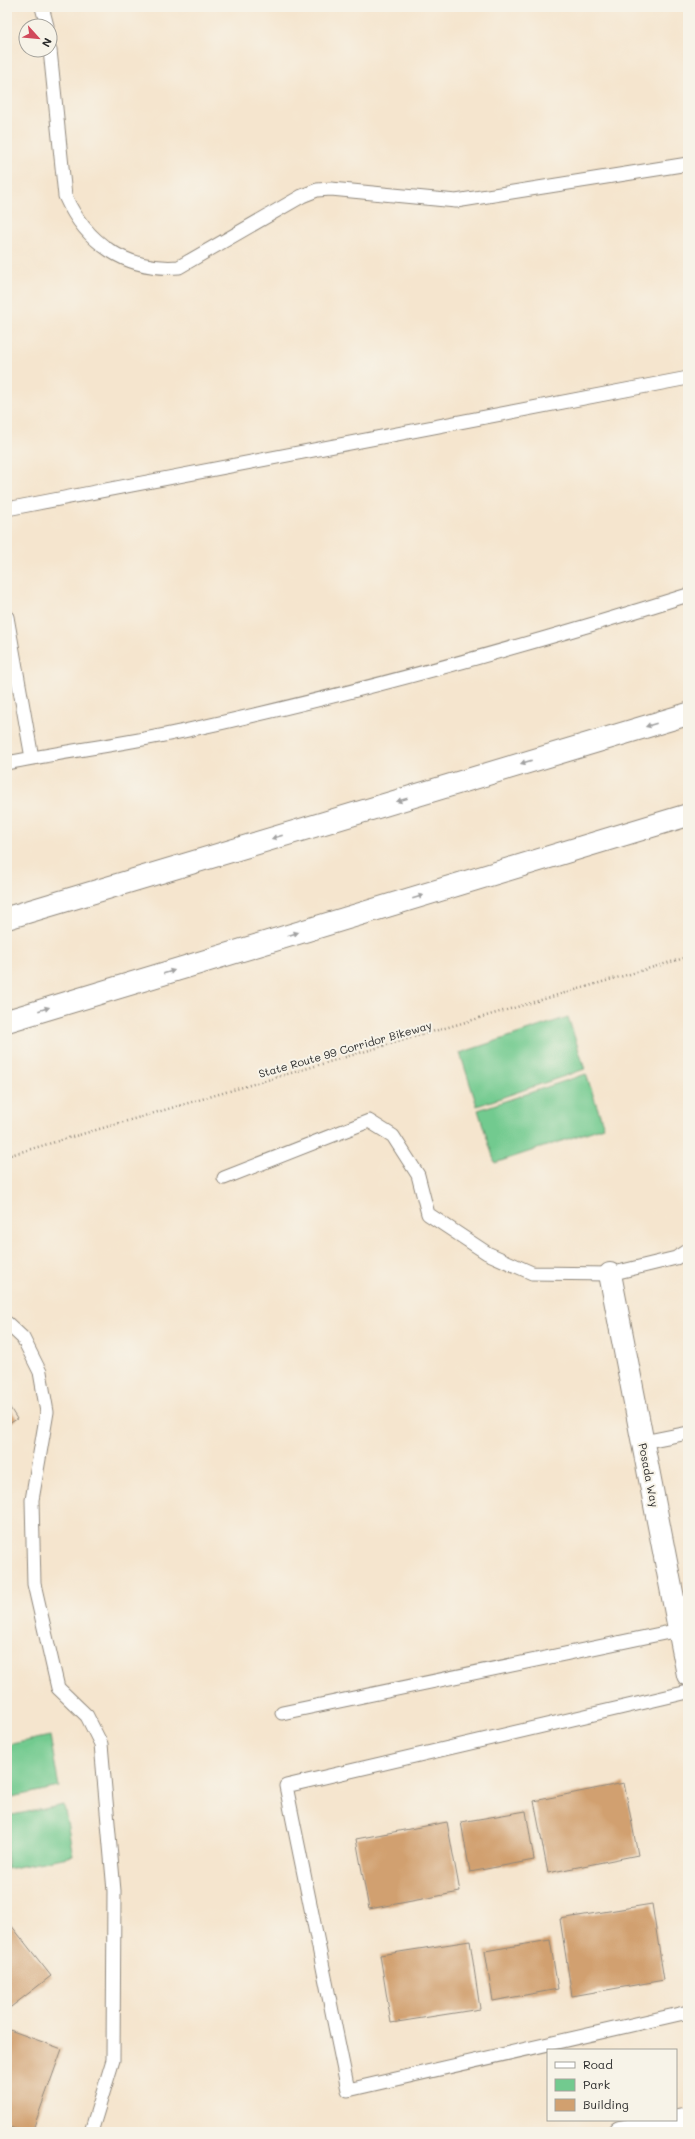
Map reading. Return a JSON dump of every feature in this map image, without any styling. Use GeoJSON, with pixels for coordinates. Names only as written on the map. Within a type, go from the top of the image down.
{"type":"FeatureCollection","features":[{"type":"Feature","properties":{"kind":"main road"},"geometry":{"type":"LineString","coordinates":[[7,918],[688,714]]}},
{"type":"Feature","properties":{"kind":"main road"},"geometry":{"type":"LineString","coordinates":[[7,1021],[688,815]]}},
{"type":"Feature","properties":{"kind":"main road","name":"Posada Way"},"geometry":{"type":"LineString","coordinates":[[610,1274],[688,1675]]}},
{"type":"Feature","properties":{"kind":"main road"},"geometry":{"type":"LineString","coordinates":[[677,2120],[688,2118]]}},
{"type":"Feature","properties":{"kind":"main road"},"geometry":{"type":"LineString","coordinates":[[620,2132],[673,2121]]}},
{"type":"Feature","properties":{"kind":"lane"},"geometry":{"type":"LineString","coordinates":[[42,7],[45,18]]}},
{"type":"Feature","properties":{"kind":"lane"},"geometry":{"type":"LineString","coordinates":[[51,58],[65,196],[73,214],[83,228],[125,259],[143,266],[163,268],[179,267],[302,196],[317,190],[331,189],[456,201],[688,164]]}},
{"type":"Feature","properties":{"kind":"lane"},"geometry":{"type":"LineString","coordinates":[[7,509],[688,378]]}},
{"type":"Feature","properties":{"kind":"lane"},"geometry":{"type":"LineString","coordinates":[[7,763],[183,731],[346,693],[457,663],[688,595]]}},
{"type":"Feature","properties":{"kind":"lane"},"geometry":{"type":"LineString","coordinates":[[7,617],[32,758]]}},
{"type":"Feature","properties":{"kind":"lane"},"geometry":{"type":"LineString","coordinates":[[224,1178],[369,1121],[393,1136],[418,1175],[428,1214],[487,1253],[532,1273],[610,1274],[676,1258],[688,1250]]}},
{"type":"Feature","properties":{"kind":"lane"},"geometry":{"type":"LineString","coordinates":[[7,1323],[23,1338],[40,1372],[48,1412],[32,1500],[34,1584],[58,1688],[87,1716],[101,1744],[114,1892],[113,2060],[91,2132]]}},
{"type":"Feature","properties":{"kind":"lane"},"geometry":{"type":"LineString","coordinates":[[643,1442],[688,1433]]}},
{"type":"Feature","properties":{"kind":"lane"},"geometry":{"type":"LineString","coordinates":[[282,1713],[679,1630]]}},
{"type":"Feature","properties":{"kind":"lane"},"geometry":{"type":"LineString","coordinates":[[688,1692],[286,1786],[348,2090],[688,2012]]}},
{"type":"Feature","properties":{"kind":"path","name":"State Route 99 Corridor Bikeway"},"geometry":{"type":"LineString","coordinates":[[7,1156],[688,957]]}},
{"type":"Feature","properties":{"kind":"green space"},"geometry":{"type":"Polygon","coordinates":[[[568,1017],[585,1069],[477,1106],[460,1053],[568,1017]]]}},
{"type":"Feature","properties":{"kind":"green space"},"geometry":{"type":"Polygon","coordinates":[[[586,1074],[604,1127],[495,1163],[478,1110],[586,1074]]]}},
{"type":"Feature","properties":{"kind":"green space"},"geometry":{"type":"Polygon","coordinates":[[[50,1736],[59,1787],[7,1798],[7,1745],[50,1736]]]}},
{"type":"Feature","properties":{"kind":"green space"},"geometry":{"type":"Polygon","coordinates":[[[64,1805],[73,1856],[7,1869],[7,1816],[64,1805]]]}},
{"type":"Feature","properties":{"kind":"building"},"geometry":{"type":"Polygon","coordinates":[[[7,1403],[17,1419],[7,1425],[7,1403]]]}},
{"type":"Feature","properties":{"kind":"building"},"geometry":{"type":"Polygon","coordinates":[[[624,1783],[638,1855],[548,1873],[534,1801],[624,1783]]]}},
{"type":"Feature","properties":{"kind":"building"},"geometry":{"type":"Polygon","coordinates":[[[526,1811],[534,1860],[470,1872],[461,1822],[526,1811]]]}},
{"type":"Feature","properties":{"kind":"building"},"geometry":{"type":"Polygon","coordinates":[[[447,1822],[460,1892],[369,1909],[356,1839],[447,1822]]]}},
{"type":"Feature","properties":{"kind":"building"},"geometry":{"type":"Polygon","coordinates":[[[652,1904],[664,1980],[572,1996],[560,1919],[652,1904]]]}},
{"type":"Feature","properties":{"kind":"building"},"geometry":{"type":"Polygon","coordinates":[[[7,1920],[51,1976],[7,2010],[7,1920]]]}},
{"type":"Feature","properties":{"kind":"building"},"geometry":{"type":"Polygon","coordinates":[[[550,1940],[558,1989],[493,2001],[485,1951],[550,1940]]]}},
{"type":"Feature","properties":{"kind":"building"},"geometry":{"type":"Polygon","coordinates":[[[470,1941],[480,2009],[391,2023],[380,1955],[470,1941]]]}},
{"type":"Feature","properties":{"kind":"building"},"geometry":{"type":"Polygon","coordinates":[[[7,2029],[62,2049],[32,2132],[24,2132],[7,2126],[7,2029]]]}}]}
